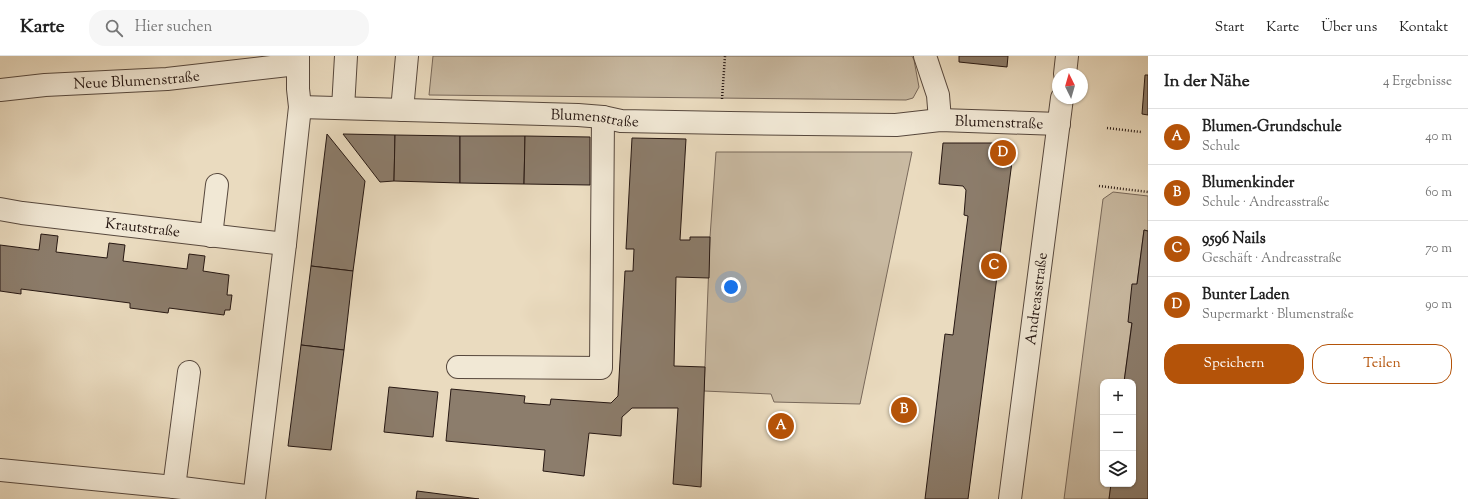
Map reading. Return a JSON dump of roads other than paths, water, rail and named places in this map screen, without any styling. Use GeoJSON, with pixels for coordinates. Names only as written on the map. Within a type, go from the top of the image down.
{"type":"FeatureCollection","features":[{"type":"Feature","properties":{"kind":"street"},"geometry":{"type":"LineString","coordinates":[[343,108],[346,56]]}},
{"type":"Feature","properties":{"kind":"street"},"geometry":{"type":"LineString","coordinates":[[402,110],[407,56]]}},
{"type":"Feature","properties":{"kind":"street","name":"Blumenstraße"},"geometry":{"type":"LineString","coordinates":[[925,56],[938,95],[940,120]]}},
{"type":"Feature","properties":{"kind":"street"},"geometry":{"type":"LineString","coordinates":[[1066,68],[1067,56]]}},
{"type":"Feature","properties":{"kind":"street"},"geometry":{"type":"LineString","coordinates":[[0,470],[174,487],[254,498],[286,244],[300,107],[297,60]]}},
{"type":"Feature","properties":{"kind":"street","name":"Neue Blumenstraße"},"geometry":{"type":"LineString","coordinates":[[0,90],[44,85],[167,79],[297,60]]}},
{"type":"Feature","properties":{"kind":"street","name":"Andreasstraße"},"geometry":{"type":"LineString","coordinates":[[1010,499],[1061,104]]}},
{"type":"Feature","properties":{"kind":"street","name":"Blumenstraße"},"geometry":{"type":"LineString","coordinates":[[300,107],[603,117],[621,121],[896,125],[940,120],[1059,124]]}},
{"type":"Feature","properties":{"kind":"street"},"geometry":{"type":"LineString","coordinates":[[458,367],[601,368],[603,117]]}},
{"type":"Feature","properties":{"kind":"street"},"geometry":{"type":"LineString","coordinates":[[211,236],[217,186]]}},
{"type":"Feature","properties":{"kind":"street","name":"Krautstraße"},"geometry":{"type":"LineString","coordinates":[[0,209],[22,213],[286,244]]}},
{"type":"Feature","properties":{"kind":"street"},"geometry":{"type":"LineString","coordinates":[[174,487],[188,372]]}},
{"type":"Feature","properties":{"kind":"place","name":"Bunter Laden"},"geometry":{"type":"Point","coordinates":[1003,153]}},
{"type":"Feature","properties":{"kind":"place","name":"9596 Nails"},"geometry":{"type":"Point","coordinates":[994,266]}},
{"type":"Feature","properties":{"kind":"place","name":"Blumenkinder"},"geometry":{"type":"Point","coordinates":[904,410]}},
{"type":"Feature","properties":{"kind":"place","name":"Blumen-Grundschule"},"geometry":{"type":"Point","coordinates":[781,426]}}]}
